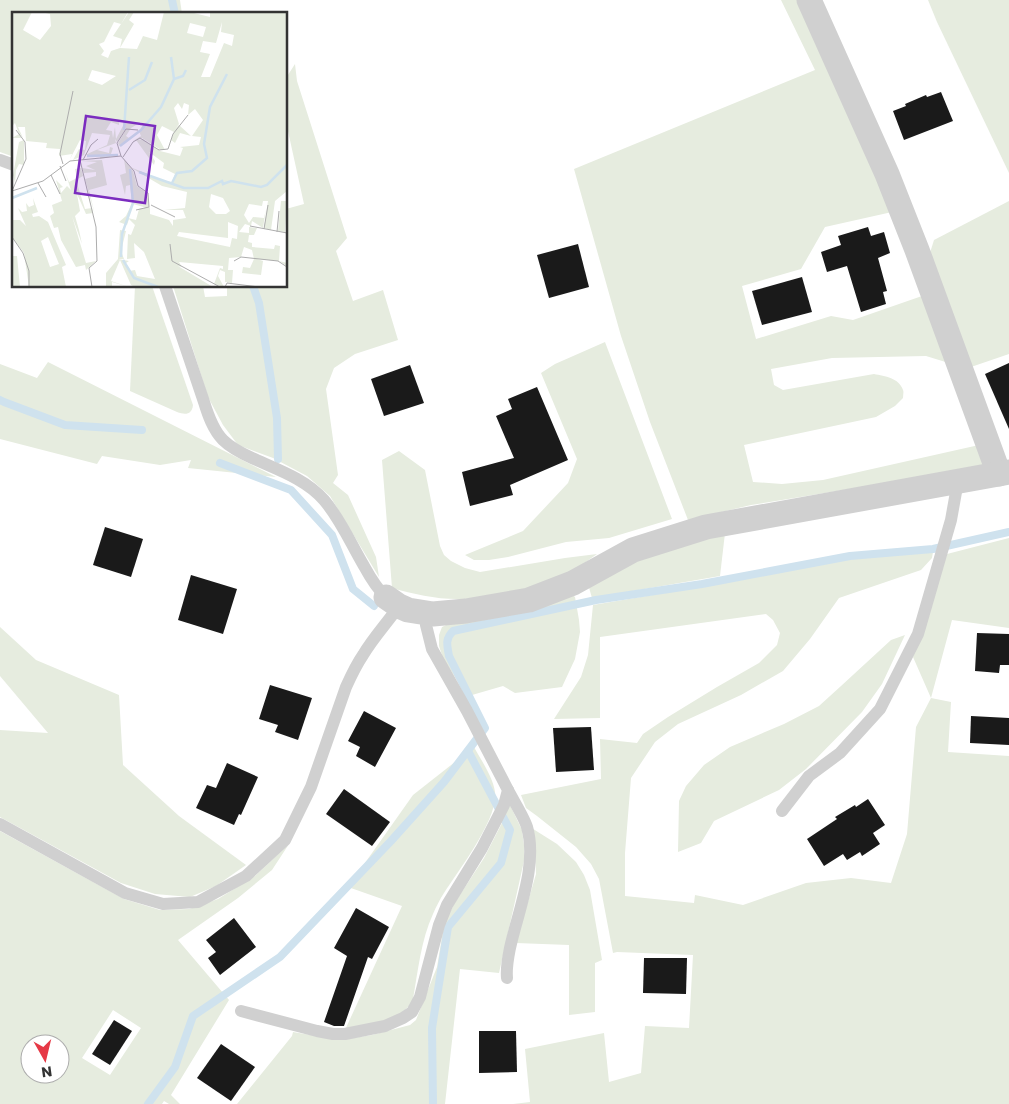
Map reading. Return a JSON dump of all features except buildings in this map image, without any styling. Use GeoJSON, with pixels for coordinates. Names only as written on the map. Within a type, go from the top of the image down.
{"type":"FeatureCollection","features":[{"type":"Feature","properties":{"kind":"street"},"geometry":{"type":"LineString","coordinates":[[393,602],[408,610],[433,614],[466,611],[529,600],[573,583],[633,550],[706,527],[1004,473],[887,174],[809,0]]}},
{"type":"Feature","properties":{"kind":"lane"},"geometry":{"type":"LineString","coordinates":[[0,160],[12,164]]}},
{"type":"Feature","properties":{"kind":"lane"},"geometry":{"type":"LineString","coordinates":[[0,824],[125,894],[163,904],[198,902],[246,876],[285,840],[312,787],[352,673],[393,602],[382,593],[369,576],[331,510],[319,495],[295,478],[229,446],[217,432],[204,402],[166,288]]}},
{"type":"Feature","properties":{"kind":"lane"},"geometry":{"type":"LineString","coordinates":[[782,811],[809,776],[840,753],[880,709],[918,634],[949,529],[958,481]]}},
{"type":"Feature","properties":{"kind":"lane"},"geometry":{"type":"LineString","coordinates":[[426,612],[426,625],[432,649],[467,711],[527,827],[530,851],[529,871],[514,928],[506,968],[507,978]]}},
{"type":"Feature","properties":{"kind":"lane"},"geometry":{"type":"LineString","coordinates":[[241,1012],[316,1031],[345,1034],[385,1026],[398,1021],[412,1012],[420,997],[439,925],[447,905],[482,848],[504,805],[508,790]]}},
{"type":"Feature","properties":{"kind":"shaded area"},"geometry":{"type":"Polygon","coordinates":[[[0,0],[180,0],[182,12],[12,12],[12,156],[0,152],[0,0]]]}},
{"type":"Feature","properties":{"kind":"shaded area"},"geometry":{"type":"Polygon","coordinates":[[[781,0],[802,0],[892,212],[825,227],[801,269],[742,286],[756,339],[831,316],[853,320],[922,296],[952,364],[926,356],[832,358],[771,369],[774,385],[783,390],[874,374],[895,380],[901,386],[903,398],[895,406],[876,417],[744,445],[753,482],[782,484],[823,480],[979,445],[984,467],[751,505],[688,520],[650,422],[621,336],[574,169],[815,70],[781,0]]]}},
{"type":"Feature","properties":{"kind":"shaded area"},"geometry":{"type":"Polygon","coordinates":[[[928,0],[1009,0],[1009,173],[937,22],[928,0]]]}},
{"type":"Feature","properties":{"kind":"shaded area"},"geometry":{"type":"Polygon","coordinates":[[[295,64],[297,81],[347,238],[336,251],[353,301],[383,290],[398,340],[355,354],[334,368],[326,389],[338,475],[333,483],[348,495],[376,557],[379,577],[330,496],[307,476],[273,458],[238,445],[223,425],[208,397],[174,288],[203,288],[205,297],[227,296],[227,288],[288,288],[288,208],[304,204],[288,131],[288,75],[295,64]]]}},
{"type":"Feature","properties":{"kind":"shaded area"},"geometry":{"type":"Polygon","coordinates":[[[1009,201],[1009,354],[971,367],[929,256],[934,240],[1009,201]]]}},
{"type":"Feature","properties":{"kind":"shaded area"},"geometry":{"type":"Polygon","coordinates":[[[135,288],[153,288],[193,405],[190,412],[183,414],[130,391],[135,288]]]}},
{"type":"Feature","properties":{"kind":"shaded area"},"geometry":{"type":"Polygon","coordinates":[[[605,342],[672,519],[609,538],[566,542],[508,557],[474,560],[465,555],[523,531],[568,483],[577,459],[541,373],[555,364],[605,342]]]}},
{"type":"Feature","properties":{"kind":"shaded area"},"geometry":{"type":"Polygon","coordinates":[[[48,362],[276,477],[188,468],[191,460],[160,465],[102,456],[97,464],[0,439],[0,364],[37,378],[48,362]]]}},
{"type":"Feature","properties":{"kind":"shaded area"},"geometry":{"type":"Polygon","coordinates":[[[399,451],[425,470],[440,546],[444,555],[451,561],[465,568],[480,572],[597,554],[566,574],[511,594],[484,598],[449,599],[424,596],[392,588],[382,460],[399,451]]]}},
{"type":"Feature","properties":{"kind":"shaded area"},"geometry":{"type":"Polygon","coordinates":[[[725,533],[720,576],[592,598],[588,584],[663,549],[725,533]]]}},
{"type":"Feature","properties":{"kind":"shaded area"},"geometry":{"type":"Polygon","coordinates":[[[1009,538],[1009,628],[952,620],[931,698],[913,657],[947,554],[1009,538]]]}},
{"type":"Feature","properties":{"kind":"shaded area"},"geometry":{"type":"Polygon","coordinates":[[[933,552],[932,558],[921,570],[839,598],[810,639],[783,671],[741,695],[678,724],[655,742],[631,778],[625,853],[625,896],[694,903],[695,895],[743,905],[806,883],[851,878],[891,883],[907,834],[916,727],[931,698],[951,702],[948,752],[1009,756],[1009,1104],[513,1104],[530,1102],[525,1049],[604,1033],[609,1082],[641,1073],[645,1026],[689,1028],[693,955],[613,953],[599,879],[591,864],[576,847],[526,808],[521,795],[601,779],[600,739],[637,743],[643,734],[668,717],[759,663],[777,645],[780,633],[773,620],[766,614],[600,637],[600,718],[554,719],[581,677],[588,655],[593,605],[871,556],[933,552]]]}},
{"type":"Feature","properties":{"kind":"shaded area"},"geometry":{"type":"Polygon","coordinates":[[[570,592],[575,597],[580,632],[575,659],[562,687],[515,693],[503,686],[472,695],[463,690],[443,658],[439,646],[439,635],[442,627],[452,622],[570,592]]]}},
{"type":"Feature","properties":{"kind":"shaded area"},"geometry":{"type":"Polygon","coordinates":[[[0,627],[36,660],[119,695],[123,765],[179,816],[246,865],[216,886],[190,897],[155,894],[121,883],[0,817],[0,730],[48,733],[0,676],[0,627]]]}},
{"type":"Feature","properties":{"kind":"shaded area"},"geometry":{"type":"Polygon","coordinates":[[[905,635],[882,684],[862,712],[806,769],[779,790],[714,821],[701,843],[678,852],[679,801],[686,786],[704,765],[730,747],[784,724],[819,706],[891,640],[905,635]]]}},
{"type":"Feature","properties":{"kind":"shaded area"},"geometry":{"type":"Polygon","coordinates":[[[474,747],[492,780],[495,803],[484,830],[433,914],[423,945],[413,999],[409,1006],[395,1019],[345,1030],[402,906],[348,887],[413,795],[474,747]]]}},
{"type":"Feature","properties":{"kind":"shaded area"},"geometry":{"type":"Polygon","coordinates":[[[509,803],[522,830],[524,861],[499,973],[460,969],[445,1104],[237,1104],[292,1036],[293,1032],[340,1040],[372,1035],[410,1025],[416,1020],[437,967],[444,925],[454,904],[484,858],[502,823],[509,803]]]}},
{"type":"Feature","properties":{"kind":"shaded area"},"geometry":{"type":"Polygon","coordinates":[[[530,827],[557,844],[576,862],[590,890],[602,960],[595,963],[595,1012],[569,1015],[569,945],[516,943],[536,874],[535,852],[530,827]]]}},
{"type":"Feature","properties":{"kind":"shaded area"},"geometry":{"type":"Polygon","coordinates":[[[0,831],[124,899],[160,910],[189,909],[218,899],[255,876],[289,844],[272,870],[238,898],[178,940],[229,1000],[171,1095],[180,1104],[169,1104],[164,1101],[162,1104],[0,1104],[0,831]],[[113,1010],[82,1058],[110,1075],[141,1028],[113,1010]]]}},
{"type":"Feature","properties":{"kind":"waterway"},"geometry":{"type":"LineString","coordinates":[[172,0],[175,12]]}},
{"type":"Feature","properties":{"kind":"waterway"},"geometry":{"type":"LineString","coordinates":[[254,288],[259,303],[277,418],[278,459]]}},
{"type":"Feature","properties":{"kind":"waterway"},"geometry":{"type":"LineString","coordinates":[[0,400],[65,425],[142,430]]}},
{"type":"Feature","properties":{"kind":"waterway"},"geometry":{"type":"LineString","coordinates":[[220,463],[291,490],[332,535],[353,589],[374,606]]}},
{"type":"Feature","properties":{"kind":"waterway"},"geometry":{"type":"LineString","coordinates":[[148,1104],[175,1067],[193,1016],[280,957],[391,841],[444,782],[485,728],[449,656],[447,645],[450,634],[453,631],[596,600],[702,584],[850,556],[933,549],[1009,532]]}},
{"type":"Feature","properties":{"kind":"waterway"},"geometry":{"type":"LineString","coordinates":[[433,1104],[432,1028],[448,927],[501,863],[510,830],[468,751]]}}]}
